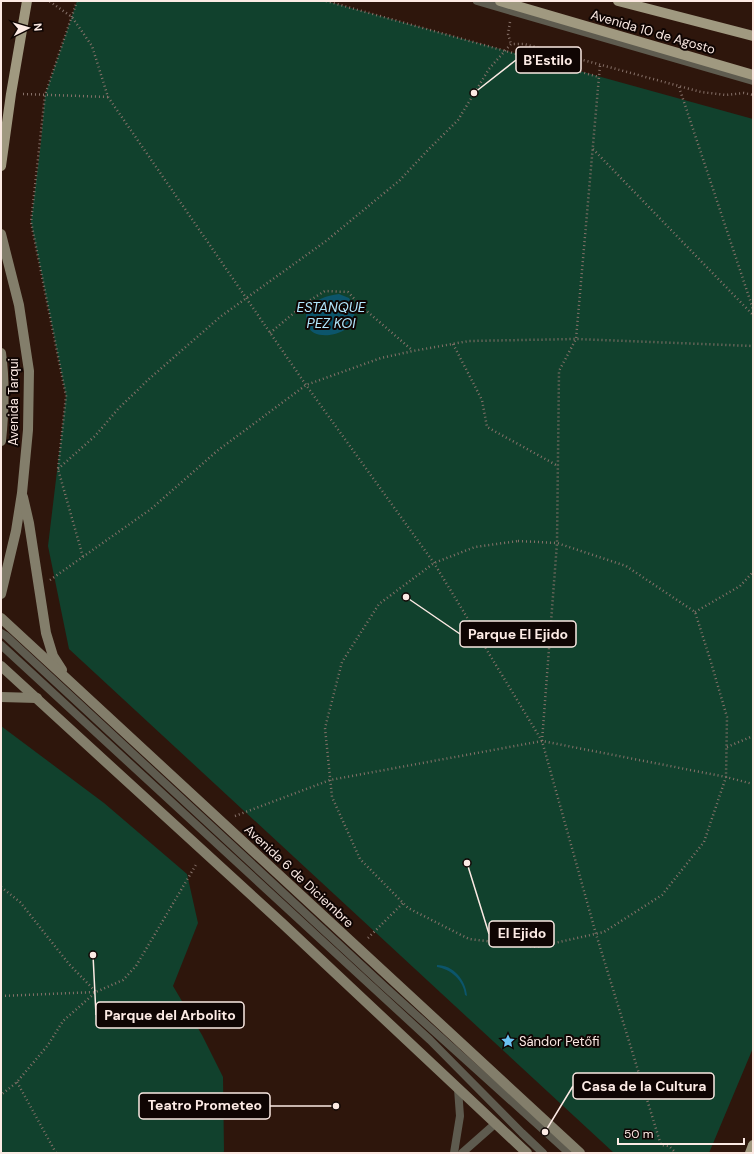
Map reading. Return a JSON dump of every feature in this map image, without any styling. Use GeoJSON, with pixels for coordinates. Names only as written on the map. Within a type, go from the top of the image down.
{"type":"FeatureCollection","features":[{"type":"Feature","properties":{"kind":"main road"},"geometry":{"type":"LineString","coordinates":[[1,166],[11,94],[27,1]]}},
{"type":"Feature","properties":{"kind":"main road","name":"Avenida 10 de Agosto"},"geometry":{"type":"LineString","coordinates":[[500,1],[753,75]]}},
{"type":"Feature","properties":{"kind":"main road","name":"Avenida 10 de Agosto"},"geometry":{"type":"LineString","coordinates":[[618,1],[753,36]]}},
{"type":"Feature","properties":{"kind":"main road","name":"Avenida Tarqui"},"geometry":{"type":"LineString","coordinates":[[1,234],[20,305],[29,371],[28,430],[22,493],[16,531],[1,594]]}},
{"type":"Feature","properties":{"kind":"main road","name":"Avenida Tarqui"},"geometry":{"type":"LineString","coordinates":[[1,353],[4,371],[3,426],[1,441]]}},
{"type":"Feature","properties":{"kind":"main road"},"geometry":{"type":"LineString","coordinates":[[22,493],[29,523],[46,633],[53,656],[69,682]]}},
{"type":"Feature","properties":{"kind":"main road","name":"Avenida 6 de Diciembre"},"geometry":{"type":"LineString","coordinates":[[1,618],[580,1153]]}},
{"type":"Feature","properties":{"kind":"main road"},"geometry":{"type":"LineString","coordinates":[[1,666],[283,924],[527,1153]]}},
{"type":"Feature","properties":{"kind":"main road"},"geometry":{"type":"LineString","coordinates":[[1,697],[37,698]]}},
{"type":"Feature","properties":{"kind":"main road"},"geometry":{"type":"LineString","coordinates":[[750,1153],[753,1146]]}},
{"type":"Feature","properties":{"kind":"lane"},"geometry":{"type":"LineString","coordinates":[[477,1],[753,82]]}},
{"type":"Feature","properties":{"kind":"lane"},"geometry":{"type":"LineString","coordinates":[[1,633],[385,987],[568,1153]]}},
{"type":"Feature","properties":{"kind":"lane"},"geometry":{"type":"LineString","coordinates":[[1,645],[430,1040],[543,1153]]}},
{"type":"Feature","properties":{"kind":"lane"},"geometry":{"type":"LineString","coordinates":[[454,1153],[460,1116],[458,1089]]}},
{"type":"Feature","properties":{"kind":"lane"},"geometry":{"type":"LineString","coordinates":[[462,1153],[496,1123]]}},
{"type":"Feature","properties":{"kind":"path"},"geometry":{"type":"LineString","coordinates":[[49,1],[72,17],[92,46],[108,97],[306,385],[434,563],[542,741],[596,934],[661,1146],[669,1146],[676,1153]]}},
{"type":"Feature","properties":{"kind":"path"},"geometry":{"type":"LineString","coordinates":[[77,1],[45,95],[31,222],[66,396],[58,470],[83,557],[150,508],[217,451],[306,385],[381,358],[413,350],[469,341],[576,339],[753,346]]}},
{"type":"Feature","properties":{"kind":"path"},"geometry":{"type":"LineString","coordinates":[[326,1],[599,77]]}},
{"type":"Feature","properties":{"kind":"path"},"geometry":{"type":"LineString","coordinates":[[511,44],[508,34],[514,12]]}},
{"type":"Feature","properties":{"kind":"path"},"geometry":{"type":"LineString","coordinates":[[58,470],[95,436],[118,409],[167,363],[220,317],[326,241],[400,180],[458,120],[489,69],[511,44],[524,44],[679,87],[713,94],[726,95],[744,93],[753,95]]}},
{"type":"Feature","properties":{"kind":"path"},"geometry":{"type":"LineString","coordinates":[[542,741],[557,543],[559,371],[576,339],[600,65]]}},
{"type":"Feature","properties":{"kind":"path"},"geometry":{"type":"LineString","coordinates":[[679,87],[753,309]]}},
{"type":"Feature","properties":{"kind":"path"},"geometry":{"type":"LineString","coordinates":[[11,94],[108,97]]}},
{"type":"Feature","properties":{"kind":"path"},"geometry":{"type":"LineString","coordinates":[[593,148],[753,315]]}},
{"type":"Feature","properties":{"kind":"path"},"geometry":{"type":"LineString","coordinates":[[270,333],[307,302],[325,290],[348,292],[362,307],[413,350]]}},
{"type":"Feature","properties":{"kind":"path"},"geometry":{"type":"LineString","coordinates":[[453,344],[482,400],[487,427],[558,466]]}},
{"type":"Feature","properties":{"kind":"path"},"geometry":{"type":"LineString","coordinates":[[518,541],[557,543],[626,566],[695,612],[727,717],[726,777],[704,842],[662,896],[604,932],[596,934],[537,947],[469,939],[408,908],[360,859],[332,797],[325,728],[342,662],[379,604],[434,563],[475,547],[518,541]]}},
{"type":"Feature","properties":{"kind":"path"},"geometry":{"type":"LineString","coordinates":[[695,612],[740,586],[753,572]]}},
{"type":"Feature","properties":{"kind":"path"},"geometry":{"type":"LineString","coordinates":[[727,746],[753,736]]}},
{"type":"Feature","properties":{"kind":"path"},"geometry":{"type":"LineString","coordinates":[[233,817],[330,780],[542,741],[726,777],[753,784]]}},
{"type":"Feature","properties":{"kind":"path"},"geometry":{"type":"LineString","coordinates":[[1,1096],[17,1082],[48,1045],[63,1021],[96,992],[123,980],[136,966],[198,862]]}},
{"type":"Feature","properties":{"kind":"path"},"geometry":{"type":"LineString","coordinates":[[1,887],[20,902],[69,964],[96,992]]}},
{"type":"Feature","properties":{"kind":"path"},"geometry":{"type":"LineString","coordinates":[[1,996],[96,992]]}},
{"type":"Feature","properties":{"kind":"path"},"geometry":{"type":"LineString","coordinates":[[17,1082],[56,1153]]}},
{"type":"Feature","properties":{"kind":"green space"},"geometry":{"type":"Polygon","coordinates":[[[77,1],[326,1],[753,119],[753,1048],[709,1153],[614,1153],[69,649],[48,546],[66,396],[31,222],[45,95],[77,1]]]}},
{"type":"Feature","properties":{"kind":"green space"},"geometry":{"type":"Polygon","coordinates":[[[1,726],[104,803],[187,874],[198,923],[173,986],[202,1035],[223,1077],[223,1153],[1,1153],[1,726]]]}},
{"type":"Feature","properties":{"kind":"water","name":"ESTANQUE PEZ KOI"},"geometry":{"type":"Polygon","coordinates":[[[339,294],[349,298],[353,307],[354,314],[350,325],[346,329],[331,335],[319,335],[314,333],[307,325],[306,310],[313,303],[321,299],[339,294]]]}},
{"type":"Feature","properties":{"kind":"water"},"geometry":{"type":"Polygon","coordinates":[[[437,965],[448,968],[458,974],[464,984],[467,996],[465,995],[462,985],[456,976],[447,970],[437,967],[437,965]]]}},
{"type":"Feature","properties":{"kind":"place","name":"B'Estilo"},"geometry":{"type":"Point","coordinates":[474,93]}},
{"type":"Feature","properties":{"kind":"place","name":"Parque El Ejido"},"geometry":{"type":"Point","coordinates":[406,597]}},
{"type":"Feature","properties":{"kind":"place","name":"El Ejido"},"geometry":{"type":"Point","coordinates":[467,863]}},
{"type":"Feature","properties":{"kind":"place","name":"Parque del Arbolito"},"geometry":{"type":"Point","coordinates":[93,955]}},
{"type":"Feature","properties":{"kind":"place","name":"Sándor Petőfi"},"geometry":{"type":"Point","coordinates":[508,1041]}},
{"type":"Feature","properties":{"kind":"place","name":"Teatro Prometeo"},"geometry":{"type":"Point","coordinates":[336,1106]}},
{"type":"Feature","properties":{"kind":"place","name":"Casa de la Cultura"},"geometry":{"type":"Point","coordinates":[545,1132]}}]}
